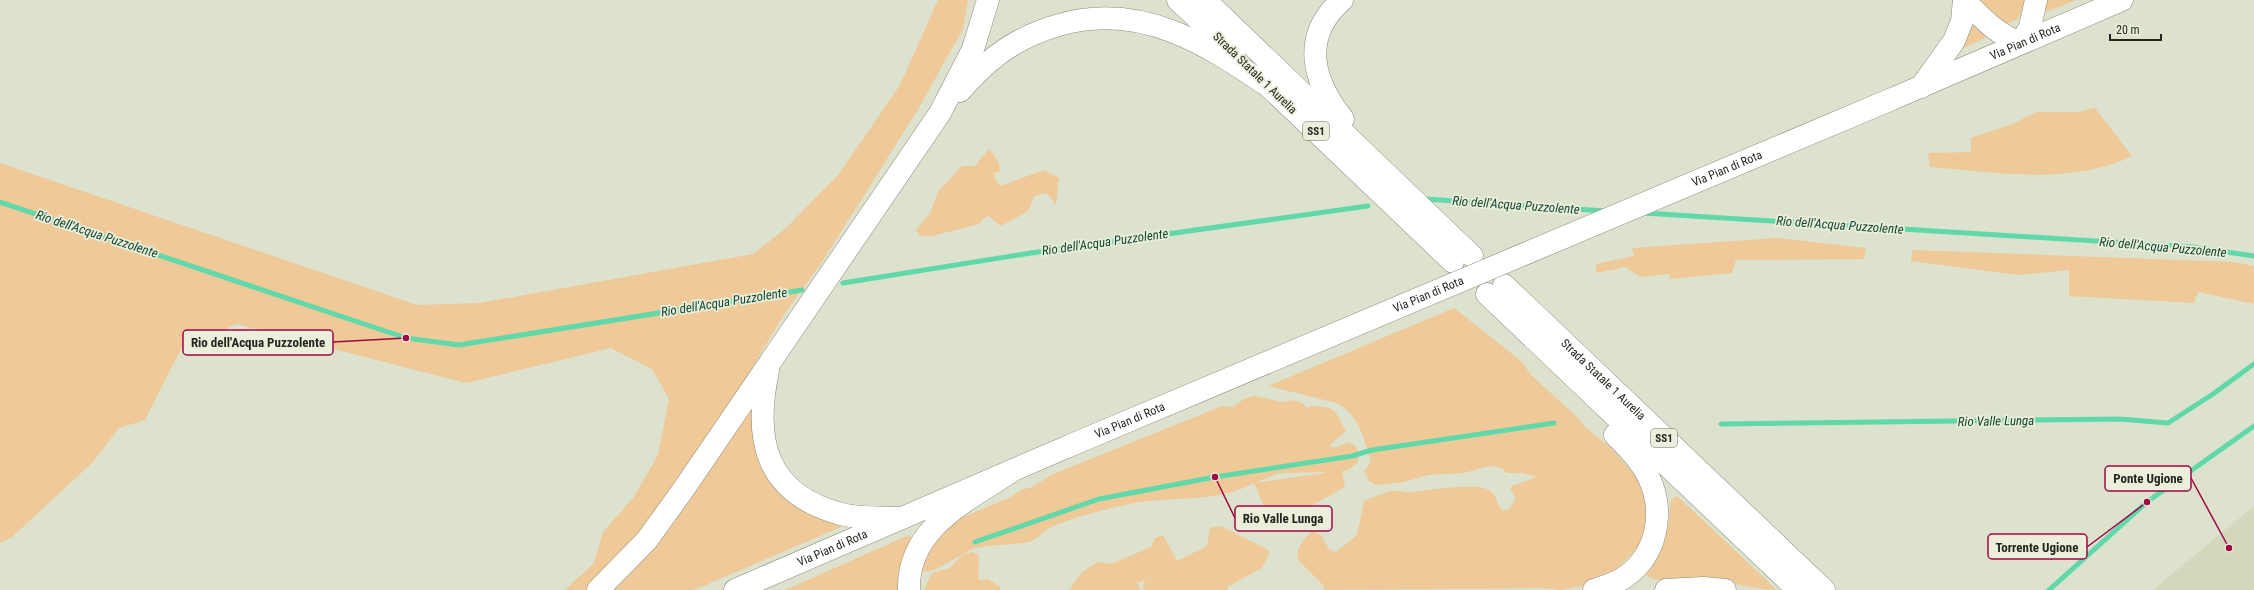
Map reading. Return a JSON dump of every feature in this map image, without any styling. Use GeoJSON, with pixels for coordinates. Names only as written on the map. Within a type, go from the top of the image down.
{"type":"FeatureCollection","features":[{"type":"Feature","properties":{"kind":"main road"},"geometry":{"type":"LineString","coordinates":[[598,590],[647,540],[683,490],[940,113],[973,49],[988,0]]}},
{"type":"Feature","properties":{"kind":"main road","name":"Strada Statale 1 Aurelia"},"geometry":{"type":"LineString","coordinates":[[1178,0],[1271,88],[1463,259],[1389,176],[1205,0]]}},
{"type":"Feature","properties":{"kind":"main road"},"geometry":{"type":"LineString","coordinates":[[1342,0],[1329,14],[1318,33],[1314,56],[1316,68],[1324,90],[1341,117],[1389,176]]}},
{"type":"Feature","properties":{"kind":"main road"},"geometry":{"type":"LineString","coordinates":[[1964,0],[1994,29],[2007,39],[2021,44],[2030,27],[2036,0]]}},
{"type":"Feature","properties":{"kind":"main road"},"geometry":{"type":"LineString","coordinates":[[1921,87],[1954,41],[1962,21],[1964,0]]}},
{"type":"Feature","properties":{"kind":"main road","name":"Via Pian di Rota"},"geometry":{"type":"LineString","coordinates":[[735,590],[1069,446],[1921,87],[2122,0]]}},
{"type":"Feature","properties":{"kind":"main road"},"geometry":{"type":"LineString","coordinates":[[940,113],[990,61],[1011,46],[1045,29],[1089,19],[1124,19],[1161,27],[1214,51],[1271,88]]}},
{"type":"Feature","properties":{"kind":"main road","name":"Strada Statale 1 Aurelia"},"geometry":{"type":"LineString","coordinates":[[1798,590],[1525,332],[1495,290],[1824,590]]}},
{"type":"Feature","properties":{"kind":"main road"},"geometry":{"type":"LineString","coordinates":[[1525,332],[1557,375],[1641,464],[1650,479],[1658,504],[1657,529],[1653,541],[1642,559],[1625,576],[1594,590]]}},
{"type":"Feature","properties":{"kind":"main road"},"geometry":{"type":"LineString","coordinates":[[770,363],[764,389],[762,428],[764,444],[778,474],[799,496],[826,509],[858,516],[902,518]]}},
{"type":"Feature","properties":{"kind":"main road"},"geometry":{"type":"LineString","coordinates":[[909,590],[911,565],[915,553],[925,535],[938,520],[1012,471]]}},
{"type":"Feature","properties":{"kind":"main road"},"geometry":{"type":"LineString","coordinates":[[1666,590],[1703,588],[1725,590]]}},
{"type":"Feature","properties":{"kind":"shaded area"},"geometry":{"type":"Polygon","coordinates":[[[938,0],[968,0],[963,29],[917,111],[822,262],[785,313],[725,413],[642,530],[613,563],[586,590],[565,590],[594,563],[603,532],[634,497],[658,455],[669,399],[652,369],[611,348],[466,383],[237,324],[181,349],[145,420],[119,428],[93,462],[12,537],[0,543],[0,163],[417,305],[480,303],[753,254],[785,229],[839,174],[900,85],[938,0]]]}},
{"type":"Feature","properties":{"kind":"shaded area"},"geometry":{"type":"Polygon","coordinates":[[[1979,0],[2027,0],[2018,19],[2006,24],[1992,16],[1979,0]]]}},
{"type":"Feature","properties":{"kind":"shaded area"},"geometry":{"type":"Polygon","coordinates":[[[2041,0],[2076,0],[2039,15],[2041,0]]]}},
{"type":"Feature","properties":{"kind":"shaded area"},"geometry":{"type":"Polygon","coordinates":[[[1968,17],[1987,37],[1959,50],[1968,17]]]}},
{"type":"Feature","properties":{"kind":"shaded area"},"geometry":{"type":"Polygon","coordinates":[[[2095,108],[2132,156],[2108,165],[2084,171],[2059,174],[2007,174],[1930,167],[1928,153],[1971,152],[1971,138],[2010,125],[2037,112],[2078,112],[2095,108]]]}},
{"type":"Feature","properties":{"kind":"shaded area"},"geometry":{"type":"Polygon","coordinates":[[[989,149],[998,161],[1000,171],[995,173],[994,178],[1000,186],[1044,170],[1059,178],[1056,205],[1047,193],[1034,196],[1028,211],[1001,226],[987,215],[979,224],[932,236],[920,236],[916,230],[930,213],[938,192],[962,166],[975,166],[989,149]]]}},
{"type":"Feature","properties":{"kind":"shaded area"},"geometry":{"type":"Polygon","coordinates":[[[1777,238],[1866,248],[1864,259],[1736,260],[1732,273],[1670,279],[1669,274],[1640,277],[1626,267],[1596,273],[1596,264],[1634,256],[1632,248],[1777,238]]]}},
{"type":"Feature","properties":{"kind":"shaded area"},"geometry":{"type":"Polygon","coordinates":[[[1912,250],[2233,262],[2254,266],[2254,304],[2198,292],[2194,303],[2069,296],[2069,270],[2018,275],[1911,261],[1912,250]]]}},
{"type":"Feature","properties":{"kind":"shaded area"},"geometry":{"type":"Polygon","coordinates":[[[1454,308],[1521,361],[1531,375],[1577,417],[1586,428],[1610,447],[1635,475],[1648,497],[1647,534],[1631,555],[1608,578],[1597,583],[1561,590],[1542,588],[1323,590],[1324,586],[1299,561],[1299,548],[1303,540],[1313,531],[1322,536],[1329,549],[1336,552],[1357,535],[1364,501],[1390,491],[1408,492],[1479,487],[1489,490],[1494,495],[1502,511],[1509,509],[1516,498],[1510,489],[1512,486],[1537,477],[1522,473],[1507,473],[1502,468],[1489,466],[1464,473],[1428,475],[1404,482],[1376,485],[1369,481],[1364,471],[1371,462],[1360,429],[1351,414],[1345,408],[1337,403],[1268,386],[1454,308]]]}},
{"type":"Feature","properties":{"kind":"shaded area"},"geometry":{"type":"Polygon","coordinates":[[[1255,396],[1282,402],[1293,400],[1304,404],[1306,408],[1315,406],[1330,408],[1336,413],[1346,431],[1329,446],[1335,448],[1349,442],[1359,453],[1357,463],[1348,470],[1342,471],[1345,487],[1273,527],[1254,483],[1226,494],[1196,498],[1150,501],[1104,510],[1053,526],[1032,541],[985,546],[969,550],[963,554],[973,552],[979,556],[978,578],[980,580],[988,579],[1000,587],[1000,590],[924,590],[932,573],[950,568],[962,555],[934,570],[922,572],[924,554],[951,522],[1011,497],[1021,490],[1032,487],[1051,475],[1222,406],[1233,407],[1244,399],[1255,396]],[[1326,472],[1279,473],[1255,483],[1326,472]]]}},
{"type":"Feature","properties":{"kind":"shaded area"},"geometry":{"type":"Polygon","coordinates":[[[751,403],[758,447],[841,522],[841,527],[694,590],[609,590],[751,403]]]}},
{"type":"Feature","properties":{"kind":"shaded area"},"geometry":{"type":"Polygon","coordinates":[[[1677,496],[1777,590],[1707,580],[1662,581],[1646,575],[1649,565],[1664,537],[1667,528],[1671,500],[1677,496]]]}},
{"type":"Feature","properties":{"kind":"shaded area"},"geometry":{"type":"Polygon","coordinates":[[[2254,506],[2254,590],[2153,590],[2254,506]]]}},
{"type":"Feature","properties":{"kind":"shaded area"},"geometry":{"type":"Polygon","coordinates":[[[1221,526],[1270,551],[1262,568],[1227,587],[1228,590],[1143,590],[1144,581],[1162,573],[1137,583],[1141,590],[1069,590],[1082,572],[1098,562],[1111,564],[1151,547],[1155,538],[1163,535],[1177,561],[1207,546],[1210,528],[1221,526]]]}},
{"type":"Feature","properties":{"kind":"shaded area"},"geometry":{"type":"Polygon","coordinates":[[[909,535],[913,541],[902,590],[785,590],[909,535]]]}},
{"type":"Feature","properties":{"kind":"waterway","name":"Rio dell'Acqua Puzzolente"},"geometry":{"type":"LineString","coordinates":[[1425,199],[1605,211]]}},
{"type":"Feature","properties":{"kind":"waterway","name":"Rio dell'Acqua Puzzolente"},"geometry":{"type":"LineString","coordinates":[[0,202],[406,338],[459,345],[802,290]]}},
{"type":"Feature","properties":{"kind":"waterway","name":"Rio dell'Acqua Puzzolente"},"geometry":{"type":"LineString","coordinates":[[843,283],[1031,253],[1368,206]]}},
{"type":"Feature","properties":{"kind":"waterway","name":"Rio dell'Acqua Puzzolente"},"geometry":{"type":"LineString","coordinates":[[1643,213],[2192,247],[2254,256]]}},
{"type":"Feature","properties":{"kind":"waterway","name":"Rio Valle Lunga"},"geometry":{"type":"LineString","coordinates":[[1721,424],[2120,419],[2168,423],[2213,394],[2254,364]]}},
{"type":"Feature","properties":{"kind":"waterway","name":"Rio Valle Lunga"},"geometry":{"type":"LineString","coordinates":[[975,542],[1099,499],[1215,477],[1352,456],[1372,450],[1554,423]]}},
{"type":"Feature","properties":{"kind":"waterway"},"geometry":{"type":"LineString","coordinates":[[2049,590],[2147,502],[2254,426]]}},
{"type":"Feature","properties":{"kind":"place","name":"Rio dell'Acqua Puzzolente"},"geometry":{"type":"Point","coordinates":[406,338]}},
{"type":"Feature","properties":{"kind":"place","name":"Rio Valle Lunga"},"geometry":{"type":"Point","coordinates":[1215,477]}},
{"type":"Feature","properties":{"kind":"place","name":"Torrente Ugione"},"geometry":{"type":"Point","coordinates":[2147,502]}},
{"type":"Feature","properties":{"kind":"place","name":"Ponte Ugione"},"geometry":{"type":"Point","coordinates":[2229,548]}}]}
